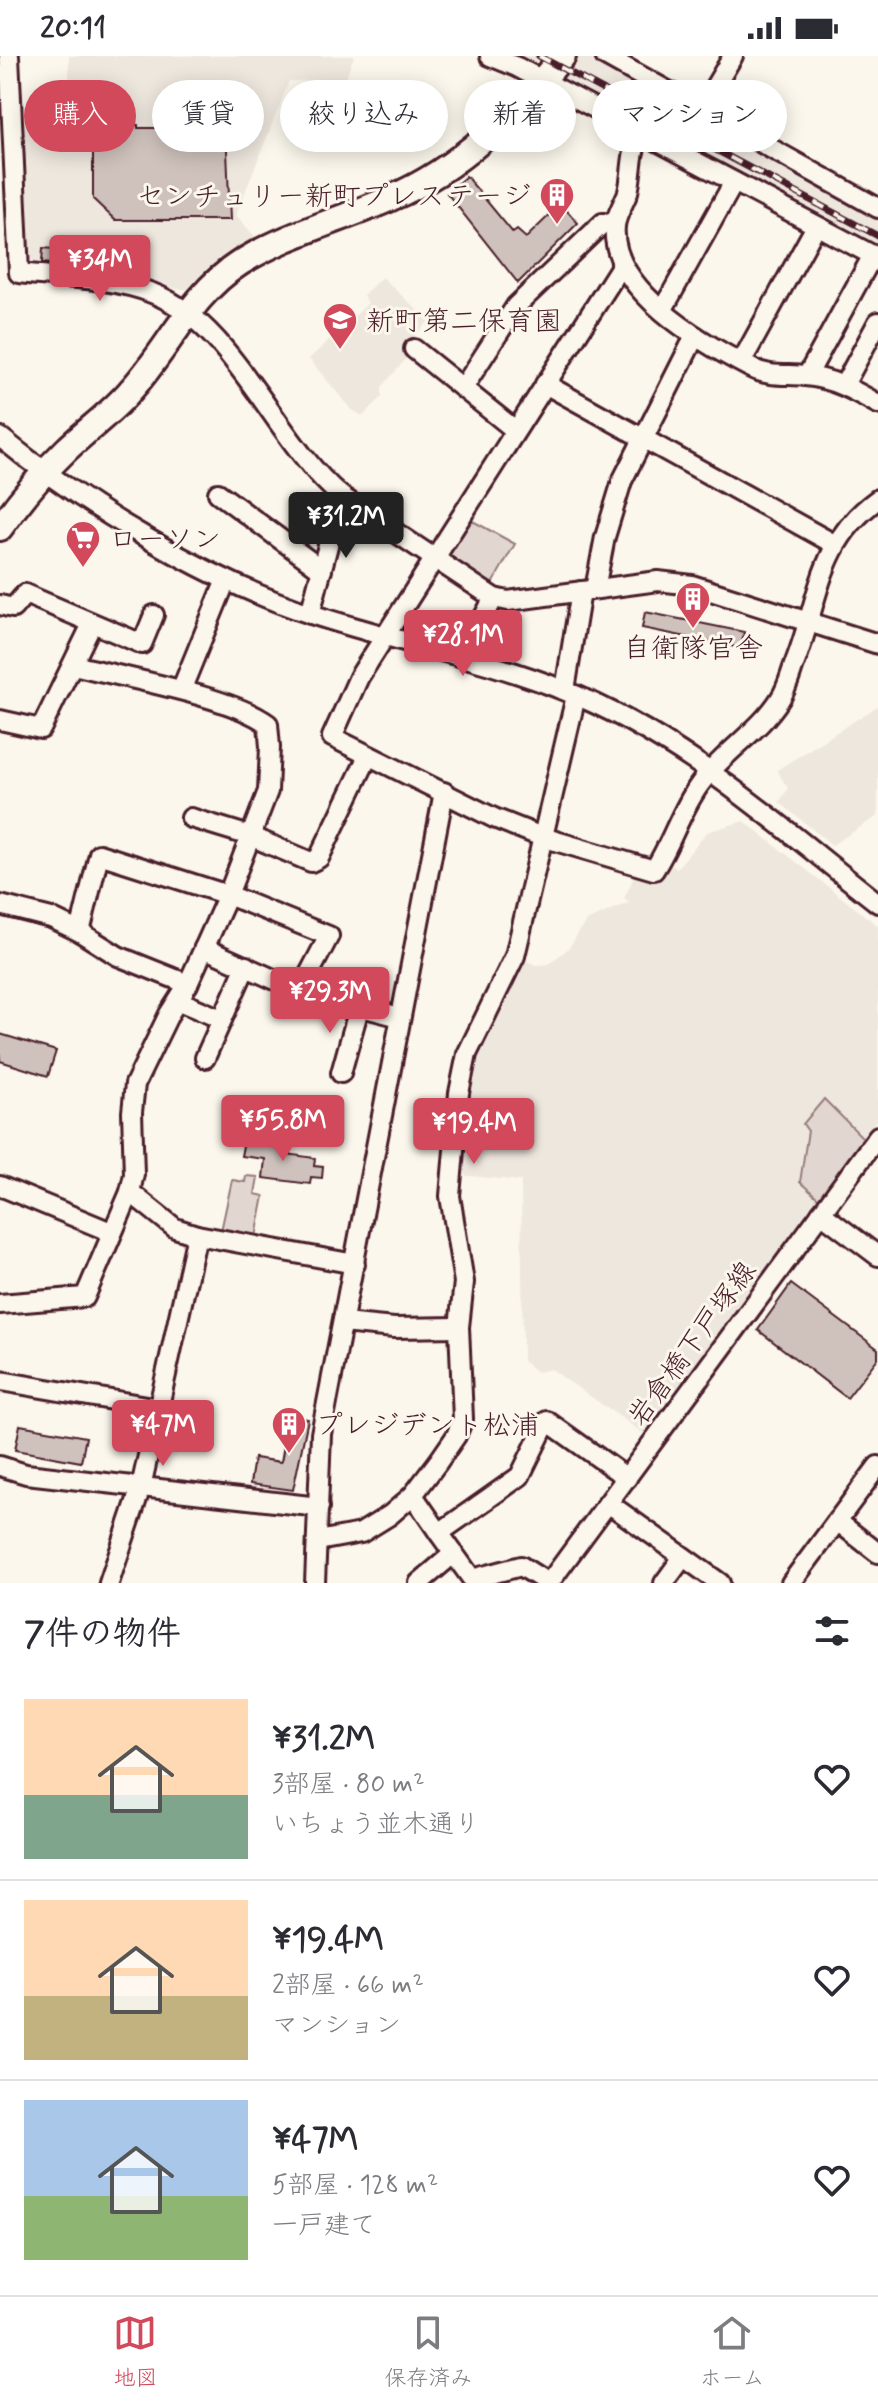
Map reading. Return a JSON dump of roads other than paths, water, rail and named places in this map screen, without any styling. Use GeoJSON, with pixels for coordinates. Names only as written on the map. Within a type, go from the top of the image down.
{"type":"FeatureCollection","features":[{"type":"Feature","properties":{"kind":"main road"},"geometry":{"type":"LineString","coordinates":[[543,80],[563,56]]}},
{"type":"Feature","properties":{"kind":"main road"},"geometry":{"type":"LineString","coordinates":[[0,528],[44,473],[129,393],[147,372],[188,310],[222,276],[257,253],[394,197],[423,182],[465,152]]}},
{"type":"Feature","properties":{"kind":"street"},"geometry":{"type":"LineString","coordinates":[[9,56],[6,131],[8,238],[19,273],[100,281],[150,292],[188,310],[237,367],[292,443],[341,496],[494,598],[508,601],[658,581],[692,585],[878,644]]}},
{"type":"Feature","properties":{"kind":"street"},"geometry":{"type":"LineString","coordinates":[[490,56],[540,80]]}},
{"type":"Feature","properties":{"kind":"street"},"geometry":{"type":"LineString","coordinates":[[605,56],[648,80]]}},
{"type":"Feature","properties":{"kind":"street"},"geometry":{"type":"LineString","coordinates":[[719,80],[733,56]]}},
{"type":"Feature","properties":{"kind":"street"},"geometry":{"type":"LineString","coordinates":[[634,152],[628,191],[615,224],[621,266],[647,299],[695,336],[752,369],[778,375],[807,376],[844,385],[878,404]]}},
{"type":"Feature","properties":{"kind":"street"},"geometry":{"type":"LineString","coordinates":[[677,152],[876,256],[807,376]]}},
{"type":"Feature","properties":{"kind":"street"},"geometry":{"type":"LineString","coordinates":[[777,152],[878,208]]}},
{"type":"Feature","properties":{"kind":"street"},"geometry":{"type":"LineString","coordinates":[[663,309],[734,182]]}},
{"type":"Feature","properties":{"kind":"street"},"geometry":{"type":"LineString","coordinates":[[463,388],[524,298],[603,223],[615,224]]}},
{"type":"Feature","properties":{"kind":"street"},"geometry":{"type":"LineString","coordinates":[[742,361],[816,226]]}},
{"type":"Feature","properties":{"kind":"street"},"geometry":{"type":"LineString","coordinates":[[621,266],[384,636],[359,677],[332,737],[494,818],[542,837],[654,870],[676,823],[710,772],[755,730],[782,698],[810,624],[822,573],[834,544],[855,516],[878,499]]}},
{"type":"Feature","properties":{"kind":"street"},"geometry":{"type":"LineString","coordinates":[[844,385],[878,322]]}},
{"type":"Feature","properties":{"kind":"street"},"geometry":{"type":"LineString","coordinates":[[318,1541],[361,1533],[390,1515],[413,1495],[456,1436],[463,1419],[459,1327],[464,1282],[450,1196],[459,1093],[467,1054],[515,956],[571,693],[588,590],[622,481],[695,336]]}},
{"type":"Feature","properties":{"kind":"street"},"geometry":{"type":"LineString","coordinates":[[414,349],[515,430]]}},
{"type":"Feature","properties":{"kind":"street"},"geometry":{"type":"LineString","coordinates":[[545,384],[834,544]]}},
{"type":"Feature","properties":{"kind":"street"},"geometry":{"type":"LineString","coordinates":[[0,437],[44,473],[226,580],[310,614],[462,656],[571,693],[638,727],[710,772],[878,903]]}},
{"type":"Feature","properties":{"kind":"street"},"geometry":{"type":"LineString","coordinates":[[218,493],[322,570]]}},
{"type":"Feature","properties":{"kind":"street"},"geometry":{"type":"LineString","coordinates":[[310,614],[341,496]]}},
{"type":"Feature","properties":{"kind":"street"},"geometry":{"type":"LineString","coordinates":[[184,683],[226,580]]}},
{"type":"Feature","properties":{"kind":"street"},"geometry":{"type":"LineString","coordinates":[[0,605],[13,608],[25,594],[142,644],[154,615]]}},
{"type":"Feature","properties":{"kind":"street"},"geometry":{"type":"LineString","coordinates":[[462,656],[494,598]]}},
{"type":"Feature","properties":{"kind":"street"},"geometry":{"type":"LineString","coordinates":[[0,720],[41,729],[92,624]]}},
{"type":"Feature","properties":{"kind":"street"},"geometry":{"type":"LineString","coordinates":[[0,1304],[85,1297],[130,1192],[134,1174],[132,1112],[135,1084],[169,1014],[184,993],[228,895],[268,791],[268,724],[259,718],[209,699],[74,665]]}},
{"type":"Feature","properties":{"kind":"street"},"geometry":{"type":"LineString","coordinates":[[191,818],[250,836],[311,862],[319,858],[368,756]]}},
{"type":"Feature","properties":{"kind":"street"},"geometry":{"type":"LineString","coordinates":[[315,1583],[321,1434],[444,792]]}},
{"type":"Feature","properties":{"kind":"street"},"geometry":{"type":"LineString","coordinates":[[80,932],[99,854],[228,895],[329,936],[300,991]]}},
{"type":"Feature","properties":{"kind":"street"},"geometry":{"type":"LineString","coordinates":[[0,905],[51,918],[80,932],[184,993],[221,1019]]}},
{"type":"Feature","properties":{"kind":"street"},"geometry":{"type":"LineString","coordinates":[[204,948],[300,991],[400,1017]]}},
{"type":"Feature","properties":{"kind":"street"},"geometry":{"type":"LineString","coordinates":[[205,1058],[246,966]]}},
{"type":"Feature","properties":{"kind":"street"},"geometry":{"type":"LineString","coordinates":[[341,1073],[359,1008]]}},
{"type":"Feature","properties":{"kind":"street","name":"岩倉橋下戸塚線"},"geometry":{"type":"LineString","coordinates":[[549,1583],[878,1136]]}},
{"type":"Feature","properties":{"kind":"street"},"geometry":{"type":"LineString","coordinates":[[0,1186],[111,1232]]}},
{"type":"Feature","properties":{"kind":"street"},"geometry":{"type":"LineString","coordinates":[[130,1192],[175,1228],[197,1235],[355,1264]]}},
{"type":"Feature","properties":{"kind":"street"},"geometry":{"type":"LineString","coordinates":[[821,1213],[878,1256]]}},
{"type":"Feature","properties":{"kind":"street"},"geometry":{"type":"LineString","coordinates":[[109,1583],[141,1487],[197,1235]]}},
{"type":"Feature","properties":{"kind":"street"},"geometry":{"type":"LineString","coordinates":[[343,1323],[394,1328],[459,1327]]}},
{"type":"Feature","properties":{"kind":"street"},"geometry":{"type":"LineString","coordinates":[[0,1385],[158,1408]]}},
{"type":"Feature","properties":{"kind":"street"},"geometry":{"type":"LineString","coordinates":[[439,1533],[520,1476],[547,1421],[627,1478]]}},
{"type":"Feature","properties":{"kind":"street"},"geometry":{"type":"LineString","coordinates":[[0,1466],[26,1474],[319,1507]]}},
{"type":"Feature","properties":{"kind":"street"},"geometry":{"type":"LineString","coordinates":[[791,1583],[878,1466]]}},
{"type":"Feature","properties":{"kind":"street"},"geometry":{"type":"LineString","coordinates":[[413,1495],[471,1581],[521,1566],[549,1583]]}},
{"type":"Feature","properties":{"kind":"street"},"geometry":{"type":"LineString","coordinates":[[608,1503],[720,1583]]}},
{"type":"Feature","properties":{"kind":"street"},"geometry":{"type":"LineString","coordinates":[[837,1521],[878,1553]]}},
{"type":"Feature","properties":{"kind":"street"},"geometry":{"type":"LineString","coordinates":[[419,1583],[453,1554]]}},
{"type":"Feature","properties":{"kind":"street"},"geometry":{"type":"LineString","coordinates":[[664,1583],[683,1557]]}},
{"type":"Feature","properties":{"kind":"railway"},"geometry":{"type":"LineString","coordinates":[[539,56],[878,236]]}},
{"type":"Feature","properties":{"kind":"place","name":"センチュリー新町プレステージ"},"geometry":{"type":"Point","coordinates":[557,226]}},
{"type":"Feature","properties":{"kind":"place","name":"新町第二保育園"},"geometry":{"type":"Point","coordinates":[340,351]}},
{"type":"Feature","properties":{"kind":"place","name":"ローソン"},"geometry":{"type":"Point","coordinates":[83,569]}},
{"type":"Feature","properties":{"kind":"place","name":"自衛隊官舎"},"geometry":{"type":"Point","coordinates":[693,630]}},
{"type":"Feature","properties":{"kind":"place","name":"プレジデント松浦"},"geometry":{"type":"Point","coordinates":[289,1455]}}]}
